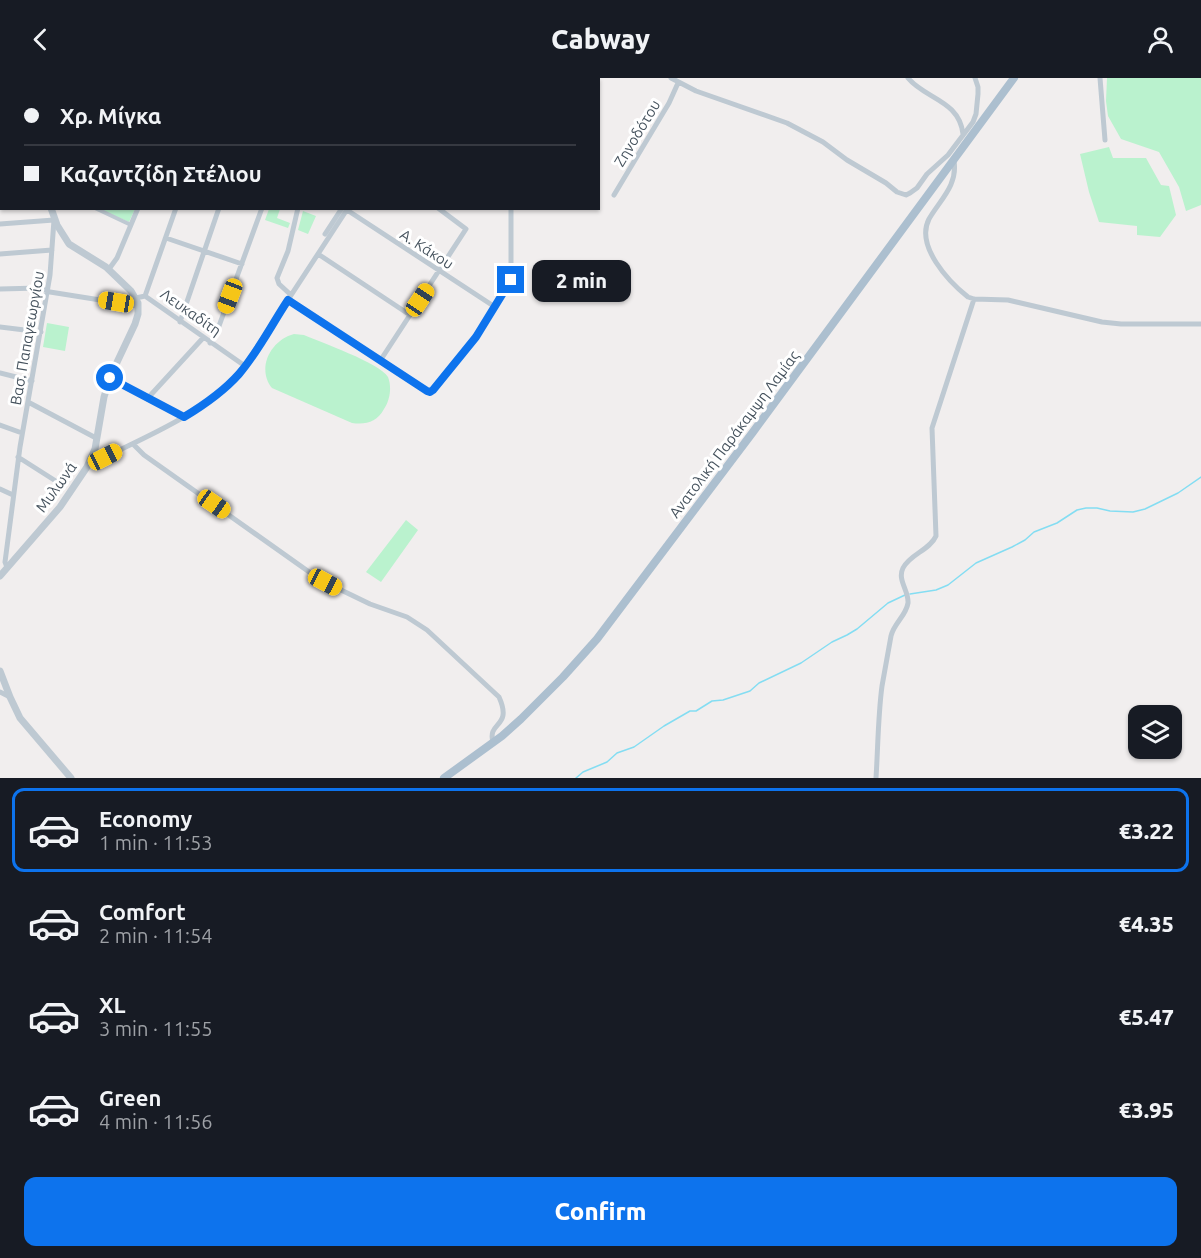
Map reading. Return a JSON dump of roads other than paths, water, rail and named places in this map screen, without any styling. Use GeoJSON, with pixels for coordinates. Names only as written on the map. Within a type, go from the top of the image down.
{"type":"FeatureCollection","features":[{"type":"Feature","properties":{"kind":"main road","name":"Ανατολική Παράκαμψη Λαμίας"},"geometry":{"type":"LineString","coordinates":[[444,778],[521,719],[597,639],[954,160],[964,137],[1014,78]]}},
{"type":"Feature","properties":{"kind":"street"},"geometry":{"type":"LineString","coordinates":[[671,78],[704,94],[798,128],[828,145],[851,163],[903,195],[910,194],[917,188],[927,174],[964,137],[976,114],[978,87],[975,78]]}},
{"type":"Feature","properties":{"kind":"street"},"geometry":{"type":"LineString","coordinates":[[908,78],[955,114],[961,123],[964,137]]}},
{"type":"Feature","properties":{"kind":"street"},"geometry":{"type":"LineString","coordinates":[[1100,78],[1105,140]]}},
{"type":"Feature","properties":{"kind":"street","name":"Ζηνοδότου"},"geometry":{"type":"LineString","coordinates":[[614,195],[669,103],[678,83]]}},
{"type":"Feature","properties":{"kind":"street"},"geometry":{"type":"LineString","coordinates":[[954,160],[953,179],[928,223],[927,236],[937,265],[966,296],[974,299],[1008,300],[1102,322],[1201,324]]}},
{"type":"Feature","properties":{"kind":"street","name":"Λευκαδίτη"},"geometry":{"type":"LineString","coordinates":[[52,210],[62,234],[73,247],[109,269],[120,279],[137,302],[145,296],[245,366]]}},
{"type":"Feature","properties":{"kind":"street"},"geometry":{"type":"LineString","coordinates":[[99,210],[131,225]]}},
{"type":"Feature","properties":{"kind":"street"},"geometry":{"type":"LineString","coordinates":[[109,269],[115,262],[137,210]]}},
{"type":"Feature","properties":{"kind":"street"},"geometry":{"type":"LineString","coordinates":[[145,296],[175,210]]}},
{"type":"Feature","properties":{"kind":"street"},"geometry":{"type":"LineString","coordinates":[[180,322],[218,210]]}},
{"type":"Feature","properties":{"kind":"street"},"geometry":{"type":"LineString","coordinates":[[210,343],[219,326],[261,210]]}},
{"type":"Feature","properties":{"kind":"street"},"geometry":{"type":"LineString","coordinates":[[298,210],[288,251],[277,278],[289,298],[380,361],[430,392],[470,345],[512,276],[511,210]]}},
{"type":"Feature","properties":{"kind":"street"},"geometry":{"type":"LineString","coordinates":[[325,234],[344,210]]}},
{"type":"Feature","properties":{"kind":"street"},"geometry":{"type":"LineString","coordinates":[[90,461],[97,461],[184,417],[213,398],[233,380],[245,366],[344,210]]}},
{"type":"Feature","properties":{"kind":"street","name":"Α. Κάκου"},"geometry":{"type":"LineString","coordinates":[[347,210],[495,307]]}},
{"type":"Feature","properties":{"kind":"street"},"geometry":{"type":"LineString","coordinates":[[380,361],[465,231],[465,228],[441,210]]}},
{"type":"Feature","properties":{"kind":"street"},"geometry":{"type":"LineString","coordinates":[[0,224],[54,219]]}},
{"type":"Feature","properties":{"kind":"street","name":"Βασ. Παπαγεωργίου"},"geometry":{"type":"LineString","coordinates":[[8,567],[5,562],[18,457],[48,291],[54,219]]}},
{"type":"Feature","properties":{"kind":"street"},"geometry":{"type":"LineString","coordinates":[[166,238],[242,264]]}},
{"type":"Feature","properties":{"kind":"street"},"geometry":{"type":"LineString","coordinates":[[0,254],[52,250]]}},
{"type":"Feature","properties":{"kind":"street"},"geometry":{"type":"LineString","coordinates":[[318,254],[410,315]]}},
{"type":"Feature","properties":{"kind":"street"},"geometry":{"type":"LineString","coordinates":[[0,289],[39,288],[137,302]]}},
{"type":"Feature","properties":{"kind":"street"},"geometry":{"type":"LineString","coordinates":[[876,778],[882,684],[892,631],[905,612],[908,601],[902,573],[906,564],[932,543],[936,536],[932,428],[974,299]]}},
{"type":"Feature","properties":{"kind":"street","name":"Μυλωνά"},"geometry":{"type":"LineString","coordinates":[[0,576],[60,507],[90,461],[102,403],[110,378],[136,322],[137,302]]}},
{"type":"Feature","properties":{"kind":"street"},"geometry":{"type":"LineString","coordinates":[[0,327],[40,332]]}},
{"type":"Feature","properties":{"kind":"street"},"geometry":{"type":"LineString","coordinates":[[147,399],[203,338]]}},
{"type":"Feature","properties":{"kind":"street"},"geometry":{"type":"LineString","coordinates":[[0,373],[32,381]]}},
{"type":"Feature","properties":{"kind":"street"},"geometry":{"type":"LineString","coordinates":[[110,378],[184,417]]}},
{"type":"Feature","properties":{"kind":"street"},"geometry":{"type":"LineString","coordinates":[[28,402],[96,438]]}},
{"type":"Feature","properties":{"kind":"street"},"geometry":{"type":"LineString","coordinates":[[0,425],[22,433]]}},
{"type":"Feature","properties":{"kind":"street"},"geometry":{"type":"LineString","coordinates":[[133,444],[144,455],[312,574],[370,604],[407,617],[427,630],[499,697],[504,713],[500,724],[492,734],[493,742]]}},
{"type":"Feature","properties":{"kind":"street"},"geometry":{"type":"LineString","coordinates":[[18,457],[62,485]]}},
{"type":"Feature","properties":{"kind":"street"},"geometry":{"type":"LineString","coordinates":[[0,489],[13,495]]}},
{"type":"Feature","properties":{"kind":"street"},"geometry":{"type":"LineString","coordinates":[[0,671],[20,718],[71,778]]}},
{"type":"Feature","properties":{"kind":"street"},"geometry":{"type":"LineString","coordinates":[[0,692],[10,697]]}},
{"type":"Feature","properties":{"kind":"waterway"},"geometry":{"type":"LineString","coordinates":[[910,594],[936,590],[948,585],[976,563],[1012,547],[1034,532],[1057,523],[1077,510],[1097,508],[1133,512],[1145,509],[1178,493],[1201,477]]}},
{"type":"Feature","properties":{"kind":"waterway"},"geometry":{"type":"LineString","coordinates":[[576,778],[583,772],[607,762],[617,753],[634,747],[690,711],[696,711],[712,701],[723,700],[750,691],[759,683],[801,663],[832,642],[857,629],[888,603],[905,595]]}}]}
